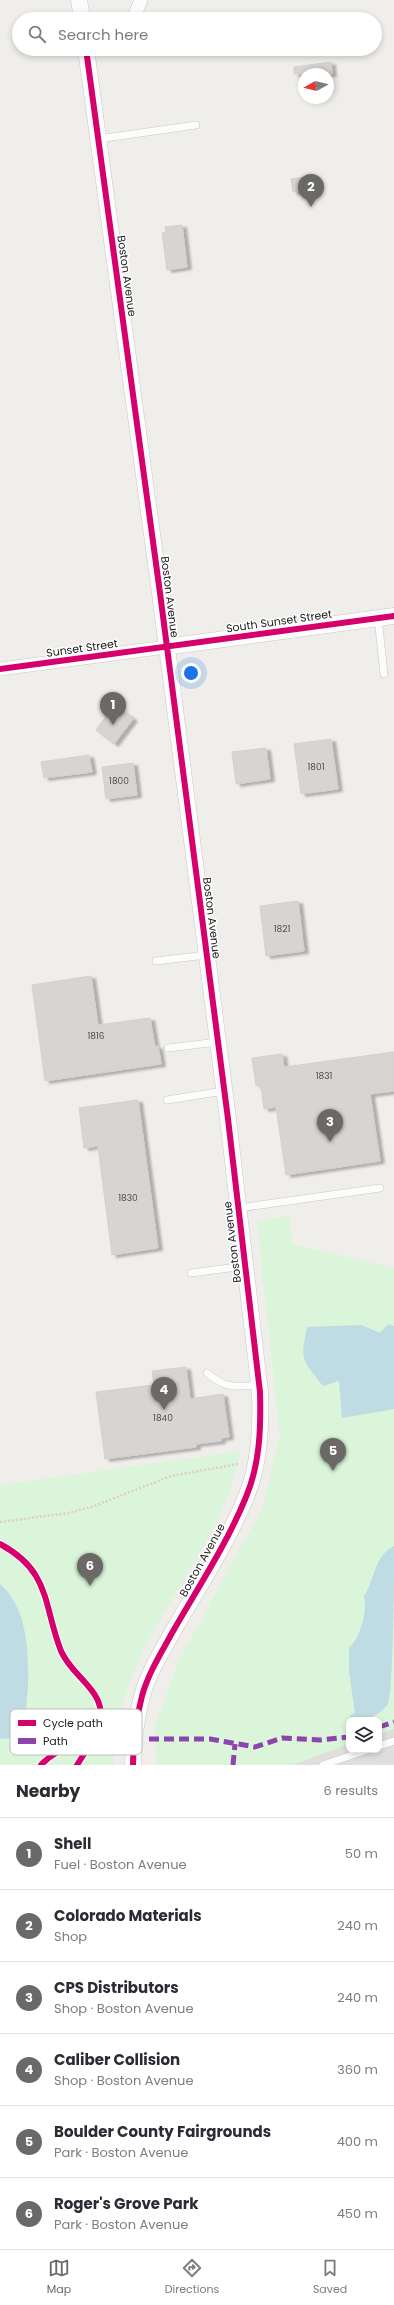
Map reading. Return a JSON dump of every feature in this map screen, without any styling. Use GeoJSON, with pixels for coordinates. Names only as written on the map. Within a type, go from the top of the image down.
{"type":"FeatureCollection","features":[{"type":"Feature","properties":{"kind":"street"},"geometry":{"type":"LineString","coordinates":[[79,0],[81,12]]}},
{"type":"Feature","properties":{"kind":"street"},"geometry":{"type":"LineString","coordinates":[[136,12],[141,0]]}},
{"type":"Feature","properties":{"kind":"street","name":"Boston Avenue"},"geometry":{"type":"LineString","coordinates":[[87,56],[218,1042],[259,1385],[261,1426],[256,1461],[247,1496],[233,1526],[156,1662],[145,1688],[140,1709]]}},
{"type":"Feature","properties":{"kind":"street","name":"South Sunset Street"},"geometry":{"type":"LineString","coordinates":[[166,647],[394,616]]}},
{"type":"Feature","properties":{"kind":"street","name":"Sunset Street"},"geometry":{"type":"LineString","coordinates":[[0,669],[166,647]]}},
{"type":"Feature","properties":{"kind":"lane"},"geometry":{"type":"LineString","coordinates":[[98,139],[196,125]]}},
{"type":"Feature","properties":{"kind":"lane"},"geometry":{"type":"LineString","coordinates":[[378,618],[384,674]]}},
{"type":"Feature","properties":{"kind":"lane"},"geometry":{"type":"LineString","coordinates":[[156,961],[206,955]]}},
{"type":"Feature","properties":{"kind":"lane"},"geometry":{"type":"LineString","coordinates":[[168,1048],[218,1042]]}},
{"type":"Feature","properties":{"kind":"lane"},"geometry":{"type":"LineString","coordinates":[[166,1100],[224,1091]]}},
{"type":"Feature","properties":{"kind":"lane"},"geometry":{"type":"LineString","coordinates":[[239,1208],[380,1188]]}},
{"type":"Feature","properties":{"kind":"lane"},"geometry":{"type":"LineString","coordinates":[[191,1273],[245,1266]]}},
{"type":"Feature","properties":{"kind":"lane"},"geometry":{"type":"LineString","coordinates":[[207,1373],[220,1384],[239,1386],[259,1385]]}},
{"type":"Feature","properties":{"kind":"lane"},"geometry":{"type":"LineString","coordinates":[[382,1745],[394,1741]]}},
{"type":"Feature","properties":{"kind":"lane"},"geometry":{"type":"LineString","coordinates":[[323,1765],[358,1753]]}},
{"type":"Feature","properties":{"kind":"path"},"geometry":{"type":"LineString","coordinates":[[0,1522],[69,1513],[94,1506],[171,1476],[238,1464]]}},
{"type":"Feature","properties":{"kind":"green space"},"geometry":{"type":"Polygon","coordinates":[[[289,1216],[293,1244],[394,1268],[394,1765],[157,1765],[155,1727],[178,1662],[263,1507],[280,1436],[257,1221],[289,1216]]]}},
{"type":"Feature","properties":{"kind":"green space"},"geometry":{"type":"Polygon","coordinates":[[[241,1451],[228,1497],[209,1536],[155,1628],[139,1659],[123,1709],[10,1709],[10,1755],[115,1755],[114,1765],[0,1765],[0,1485],[241,1451]]]}},
{"type":"Feature","properties":{"kind":"shaded area"},"geometry":{"type":"Polygon","coordinates":[[[394,1729],[394,1765],[293,1765],[346,1745],[346,1753],[382,1753],[382,1733],[394,1729]]]}},
{"type":"Feature","properties":{"kind":"water"},"geometry":{"type":"Polygon","coordinates":[[[388,1324],[394,1326],[394,1409],[342,1418],[339,1381],[323,1386],[304,1360],[303,1354],[307,1327],[361,1325],[380,1333],[388,1324]]]}},
{"type":"Feature","properties":{"kind":"water"},"geometry":{"type":"Polygon","coordinates":[[[394,1546],[393,1653],[388,1704],[380,1712],[371,1717],[350,1717],[355,1713],[349,1672],[349,1648],[357,1638],[360,1631],[365,1609],[364,1596],[382,1556],[387,1550],[394,1546]]]}},
{"type":"Feature","properties":{"kind":"water"},"geometry":{"type":"Polygon","coordinates":[[[0,1584],[16,1605],[21,1617],[27,1644],[28,1684],[26,1709],[10,1709],[10,1738],[0,1739],[0,1584]]]}},
{"type":"Feature","properties":{"kind":"building"},"geometry":{"type":"Polygon","coordinates":[[[331,62],[332,68],[298,68],[298,74],[294,74],[294,67],[331,62]]]}},
{"type":"Feature","properties":{"kind":"building"},"geometry":{"type":"Polygon","coordinates":[[[306,177],[307,190],[293,192],[291,179],[306,177]]]}},
{"type":"Feature","properties":{"kind":"building"},"geometry":{"type":"Polygon","coordinates":[[[182,225],[187,267],[167,270],[162,233],[166,232],[165,227],[182,225]]]}},
{"type":"Feature","properties":{"kind":"building"},"geometry":{"type":"Polygon","coordinates":[[[114,705],[133,719],[114,744],[96,730],[114,705]]]}},
{"type":"Feature","properties":{"kind":"building"},"geometry":{"type":"Polygon","coordinates":[[[331,739],[338,789],[301,794],[294,744],[331,739]]]}},
{"type":"Feature","properties":{"kind":"building"},"geometry":{"type":"Polygon","coordinates":[[[266,748],[270,779],[236,784],[232,752],[266,748]]]}},
{"type":"Feature","properties":{"kind":"building"},"geometry":{"type":"Polygon","coordinates":[[[89,755],[92,772],[44,778],[41,762],[89,755]]]}},
{"type":"Feature","properties":{"kind":"building"},"geometry":{"type":"Polygon","coordinates":[[[133,763],[137,795],[106,799],[102,767],[133,763]]]}},
{"type":"Feature","properties":{"kind":"building"},"geometry":{"type":"Polygon","coordinates":[[[298,901],[304,951],[266,956],[260,906],[298,901]]]}},
{"type":"Feature","properties":{"kind":"building"},"geometry":{"type":"Polygon","coordinates":[[[91,976],[98,1025],[150,1018],[155,1047],[158,1046],[161,1064],[45,1081],[32,985],[91,976]]]}},
{"type":"Feature","properties":{"kind":"building"},"geometry":{"type":"Polygon","coordinates":[[[394,1052],[394,1091],[370,1094],[380,1161],[286,1175],[276,1107],[264,1109],[261,1085],[256,1086],[252,1058],[282,1054],[284,1067],[394,1052]]]}},
{"type":"Feature","properties":{"kind":"building"},"geometry":{"type":"Polygon","coordinates":[[[138,1100],[158,1248],[112,1255],[98,1146],[84,1148],[79,1108],[138,1100]]]}},
{"type":"Feature","properties":{"kind":"building"},"geometry":{"type":"Polygon","coordinates":[[[186,1367],[190,1399],[223,1394],[229,1437],[221,1438],[221,1441],[196,1444],[196,1447],[105,1459],[96,1392],[154,1385],[152,1371],[186,1367]]]}},
{"type":"Feature","properties":{"kind":"marked path"},"geometry":{"type":"LineString","coordinates":[[382,1726],[394,1722]]}},
{"type":"Feature","properties":{"kind":"marked path"},"geometry":{"type":"LineString","coordinates":[[149,1739],[210,1739],[255,1747],[282,1738],[320,1740],[346,1737]]}},
{"type":"Feature","properties":{"kind":"marked path"},"geometry":{"type":"LineString","coordinates":[[233,1765],[235,1744]]}},
{"type":"Feature","properties":{"kind":"cycle path"},"geometry":{"type":"LineString","coordinates":[[87,56],[160,593],[228,1119],[260,1392],[259,1445],[251,1484],[230,1532],[155,1664],[142,1696],[140,1709]]}},
{"type":"Feature","properties":{"kind":"cycle path"},"geometry":{"type":"LineString","coordinates":[[0,669],[394,616]]}},
{"type":"Feature","properties":{"kind":"cycle path"},"geometry":{"type":"LineString","coordinates":[[0,1544],[17,1554],[29,1566],[37,1578],[43,1590],[61,1651],[67,1661],[95,1695],[100,1709]]}},
{"type":"Feature","properties":{"kind":"cycle path"},"geometry":{"type":"LineString","coordinates":[[41,1765],[52,1755]]}},
{"type":"Feature","properties":{"kind":"cycle path"},"geometry":{"type":"LineString","coordinates":[[77,1765],[83,1755]]}},
{"type":"Feature","properties":{"kind":"cycle path"},"geometry":{"type":"LineString","coordinates":[[133,1755],[133,1765]]}},
{"type":"Feature","properties":{"kind":"place","name":"Colorado Materials"},"geometry":{"type":"Point","coordinates":[311,207]}},
{"type":"Feature","properties":{"kind":"place","name":"Shell"},"geometry":{"type":"Point","coordinates":[113,725]}},
{"type":"Feature","properties":{"kind":"place","name":"CPS Distributors"},"geometry":{"type":"Point","coordinates":[330,1142]}},
{"type":"Feature","properties":{"kind":"place","name":"Caliber Collision"},"geometry":{"type":"Point","coordinates":[164,1410]}},
{"type":"Feature","properties":{"kind":"place","name":"Boulder County Fairgrounds"},"geometry":{"type":"Point","coordinates":[333,1471]}},
{"type":"Feature","properties":{"kind":"place","name":"Roger's Grove Park"},"geometry":{"type":"Point","coordinates":[90,1586]}}]}
